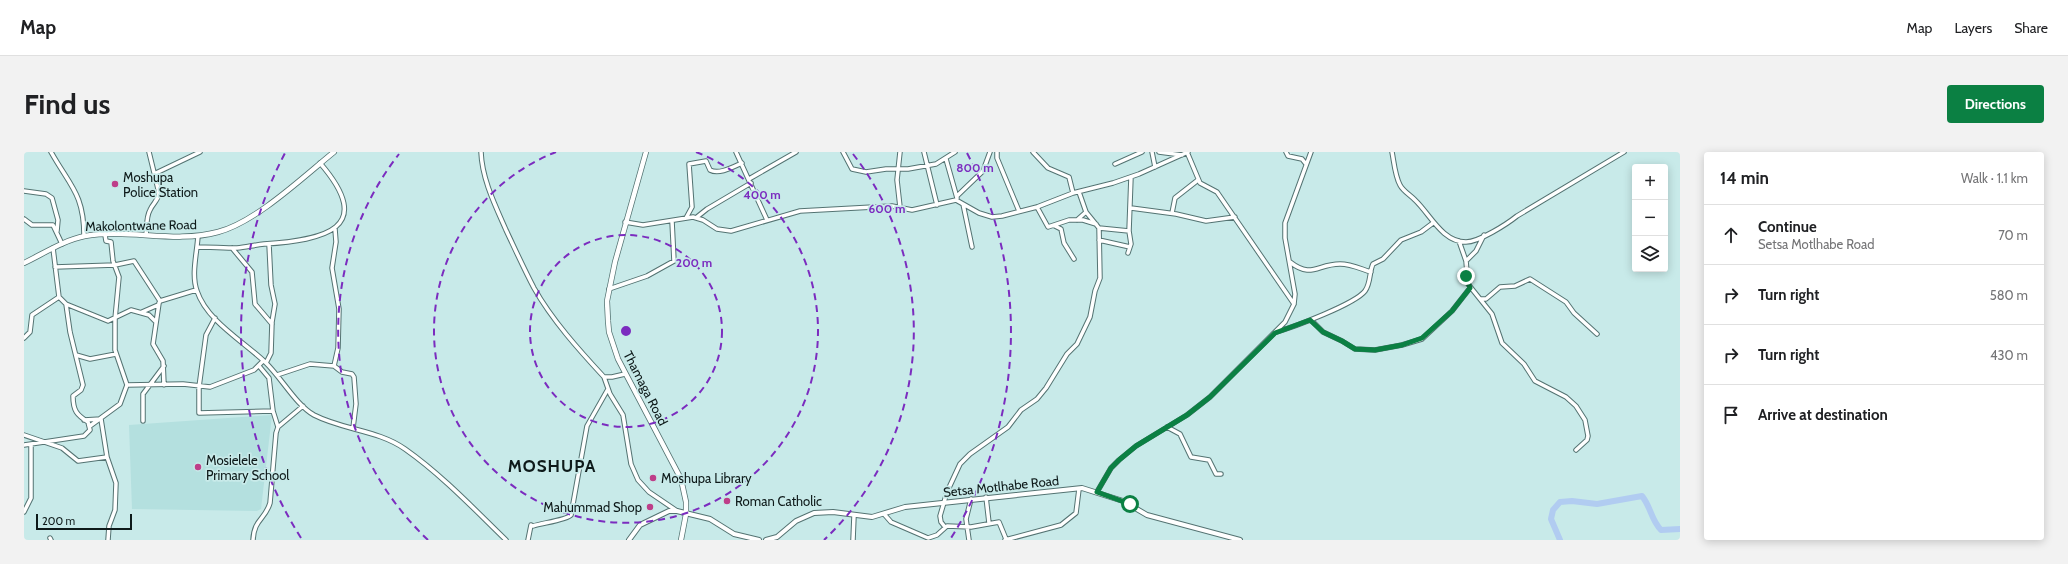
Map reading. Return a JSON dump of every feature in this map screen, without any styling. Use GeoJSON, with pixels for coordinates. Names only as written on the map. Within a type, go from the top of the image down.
{"type":"FeatureCollection","features":[{"type":"Feature","properties":{"kind":"main road","name":"Makolontwane Road"},"geometry":{"type":"LineString","coordinates":[[24,263],[53,248],[84,236],[198,236],[219,232],[246,221],[334,152]]}},
{"type":"Feature","properties":{"kind":"main road","name":"Thamaga Road"},"geometry":{"type":"LineString","coordinates":[[646,152],[625,222],[609,289],[607,310],[609,332],[625,374],[674,463],[685,492],[686,514],[681,540]]}},
{"type":"Feature","properties":{"kind":"street"},"geometry":{"type":"LineString","coordinates":[[51,152],[76,191],[84,217],[84,236]]}},
{"type":"Feature","properties":{"kind":"street"},"geometry":{"type":"LineString","coordinates":[[146,235],[149,213],[159,199],[159,187],[149,152]]}},
{"type":"Feature","properties":{"kind":"street"},"geometry":{"type":"LineString","coordinates":[[156,173],[200,152]]}},
{"type":"Feature","properties":{"kind":"street"},"geometry":{"type":"LineString","coordinates":[[481,152],[484,176],[502,220],[535,288],[569,337],[604,377],[608,389],[624,415],[631,464],[638,480],[649,492],[677,511],[710,519],[734,534],[759,540]]}},
{"type":"Feature","properties":{"kind":"street"},"geometry":{"type":"LineString","coordinates":[[736,152],[767,220]]}},
{"type":"Feature","properties":{"kind":"street"},"geometry":{"type":"LineString","coordinates":[[697,218],[707,208],[796,152]]}},
{"type":"Feature","properties":{"kind":"street"},"geometry":{"type":"LineString","coordinates":[[843,152],[854,171],[866,172],[926,166],[946,159],[955,152]]}},
{"type":"Feature","properties":{"kind":"street"},"geometry":{"type":"LineString","coordinates":[[900,152],[898,170],[900,206]]}},
{"type":"Feature","properties":{"kind":"street"},"geometry":{"type":"LineString","coordinates":[[924,152],[926,166],[937,205]]}},
{"type":"Feature","properties":{"kind":"street"},"geometry":{"type":"LineString","coordinates":[[957,196],[983,171],[990,152]]}},
{"type":"Feature","properties":{"kind":"street"},"geometry":{"type":"LineString","coordinates":[[998,152],[997,158],[1019,211]]}},
{"type":"Feature","properties":{"kind":"street"},"geometry":{"type":"LineString","coordinates":[[1033,152],[1048,168],[1069,177],[1073,193]]}},
{"type":"Feature","properties":{"kind":"street"},"geometry":{"type":"LineString","coordinates":[[1115,164],[1142,152]]}},
{"type":"Feature","properties":{"kind":"street"},"geometry":{"type":"LineString","coordinates":[[1152,152],[1155,167]]}},
{"type":"Feature","properties":{"kind":"street"},"geometry":{"type":"LineString","coordinates":[[1159,152],[1182,155]]}},
{"type":"Feature","properties":{"kind":"street"},"geometry":{"type":"LineString","coordinates":[[625,222],[643,225],[686,218],[697,218],[724,231],[740,229],[800,211],[900,206],[912,210],[950,201],[958,201],[978,213],[992,216],[1037,207],[1073,193],[1131,177],[1188,152],[1198,180],[1202,185],[1217,192],[1236,217],[1294,304]]}},
{"type":"Feature","properties":{"kind":"street"},"geometry":{"type":"LineString","coordinates":[[1286,152],[1288,156],[1302,159],[1306,164]]}},
{"type":"Feature","properties":{"kind":"street"},"geometry":{"type":"LineString","coordinates":[[1097,492],[1111,468],[1119,460],[1136,446],[1167,427],[1210,397],[1285,322],[1294,304],[1296,294],[1285,238],[1285,223],[1311,152]]}},
{"type":"Feature","properties":{"kind":"street"},"geometry":{"type":"LineString","coordinates":[[1392,152],[1400,186],[1416,200],[1433,223],[1459,241],[1472,241],[1502,228],[1517,216],[1624,152]]}},
{"type":"Feature","properties":{"kind":"street"},"geometry":{"type":"LineString","coordinates":[[946,159],[958,201]]}},
{"type":"Feature","properties":{"kind":"street"},"geometry":{"type":"LineString","coordinates":[[686,218],[692,207],[689,164],[706,161],[710,170],[713,172],[731,168],[742,163]]}},
{"type":"Feature","properties":{"kind":"street"},"geometry":{"type":"LineString","coordinates":[[197,247],[232,248],[269,244],[312,238],[335,229],[342,219],[345,204],[336,181],[320,163]]}},
{"type":"Feature","properties":{"kind":"street"},"geometry":{"type":"LineString","coordinates":[[1128,253],[1130,247],[1129,231],[1131,177]]}},
{"type":"Feature","properties":{"kind":"street"},"geometry":{"type":"LineString","coordinates":[[1172,214],[1175,198],[1198,180]]}},
{"type":"Feature","properties":{"kind":"street"},"geometry":{"type":"LineString","coordinates":[[24,191],[46,194],[52,198],[58,220],[57,231]]}},
{"type":"Feature","properties":{"kind":"street"},"geometry":{"type":"LineString","coordinates":[[945,527],[940,519],[944,502],[964,460],[1008,427],[1021,410],[1038,399],[1067,354],[1077,344],[1090,317],[1095,291],[1100,280],[1099,228],[1086,212],[1079,192]]}},
{"type":"Feature","properties":{"kind":"street"},"geometry":{"type":"LineString","coordinates":[[963,203],[967,216],[972,247]]}},
{"type":"Feature","properties":{"kind":"street"},"geometry":{"type":"LineString","coordinates":[[1037,207],[1046,226],[1054,226],[1061,229],[1064,243],[1074,259]]}},
{"type":"Feature","properties":{"kind":"street"},"geometry":{"type":"LineString","coordinates":[[1131,208],[1206,221],[1236,217]]}},
{"type":"Feature","properties":{"kind":"street"},"geometry":{"type":"LineString","coordinates":[[1077,220],[1086,212]]}},
{"type":"Feature","properties":{"kind":"street"},"geometry":{"type":"LineString","coordinates":[[24,219],[32,225],[53,225],[62,244]]}},
{"type":"Feature","properties":{"kind":"street"},"geometry":{"type":"LineString","coordinates":[[609,289],[647,276],[674,261],[672,220]]}},
{"type":"Feature","properties":{"kind":"street"},"geometry":{"type":"LineString","coordinates":[[1054,226],[1064,221],[1077,220],[1096,224]]}},
{"type":"Feature","properties":{"kind":"street"},"geometry":{"type":"LineString","coordinates":[[1275,333],[1310,320],[1358,297],[1366,288],[1373,264],[1384,259],[1401,240],[1421,232],[1433,223]]}},
{"type":"Feature","properties":{"kind":"street"},"geometry":{"type":"LineString","coordinates":[[1099,228],[1129,231]]}},
{"type":"Feature","properties":{"kind":"street"},"geometry":{"type":"LineString","coordinates":[[334,366],[338,348],[339,309],[332,268],[336,242],[335,229]]}},
{"type":"Feature","properties":{"kind":"street"},"geometry":{"type":"LineString","coordinates":[[24,445],[84,436],[90,430],[90,426],[122,402],[127,385],[116,354],[115,318],[119,277],[115,265],[111,242],[106,241],[105,235]]}},
{"type":"Feature","properties":{"kind":"street"},"geometry":{"type":"LineString","coordinates":[[1466,261],[1476,251],[1484,235]]}},
{"type":"Feature","properties":{"kind":"street"},"geometry":{"type":"LineString","coordinates":[[198,236],[195,277],[196,290],[200,299],[215,318],[236,339],[265,362],[303,406],[314,415],[394,442],[405,449],[463,499],[506,540]]}},
{"type":"Feature","properties":{"kind":"street"},"geometry":{"type":"LineString","coordinates":[[1099,240],[1130,247]]}},
{"type":"Feature","properties":{"kind":"street"},"geometry":{"type":"LineString","coordinates":[[1459,241],[1466,261],[1466,276],[1470,288],[1481,298],[1492,314],[1500,340],[1507,349],[1524,364],[1535,381],[1566,397],[1585,420],[1588,436],[1576,450]]}},
{"type":"Feature","properties":{"kind":"street"},"geometry":{"type":"LineString","coordinates":[[127,385],[186,385],[210,387],[244,375],[265,362],[271,353],[272,325],[276,304],[271,285],[272,268],[269,244]]}},
{"type":"Feature","properties":{"kind":"street"},"geometry":{"type":"LineString","coordinates":[[53,248],[59,297],[66,304],[108,321],[128,311],[149,315],[155,321]]}},
{"type":"Feature","properties":{"kind":"street"},"geometry":{"type":"LineString","coordinates":[[232,248],[252,272],[255,304],[272,325]]}},
{"type":"Feature","properties":{"kind":"street"},"geometry":{"type":"LineString","coordinates":[[55,267],[115,265],[136,261],[159,303],[155,321],[153,344],[162,358],[164,366],[164,385]]}},
{"type":"Feature","properties":{"kind":"street"},"geometry":{"type":"LineString","coordinates":[[1290,262],[1304,270],[1313,270],[1325,266],[1342,264],[1371,272]]}},
{"type":"Feature","properties":{"kind":"street"},"geometry":{"type":"LineString","coordinates":[[1481,298],[1486,298],[1500,287],[1515,286],[1530,279],[1566,302],[1574,313],[1596,334]]}},
{"type":"Feature","properties":{"kind":"street"},"geometry":{"type":"LineString","coordinates":[[1310,320],[1323,332],[1355,349],[1375,350],[1402,345],[1422,338],[1452,311],[1470,288]]}},
{"type":"Feature","properties":{"kind":"street"},"geometry":{"type":"LineString","coordinates":[[141,313],[159,303],[196,290]]}},
{"type":"Feature","properties":{"kind":"street"},"geometry":{"type":"LineString","coordinates":[[24,338],[30,332],[32,315],[59,297]]}},
{"type":"Feature","properties":{"kind":"street"},"geometry":{"type":"LineString","coordinates":[[66,304],[83,385],[81,390],[73,398],[78,416],[88,422],[90,426]]}},
{"type":"Feature","properties":{"kind":"street"},"geometry":{"type":"LineString","coordinates":[[215,318],[206,335],[199,387],[198,412],[200,414],[273,411]]}},
{"type":"Feature","properties":{"kind":"street"},"geometry":{"type":"LineString","coordinates":[[76,355],[90,359],[116,354]]}},
{"type":"Feature","properties":{"kind":"street"},"geometry":{"type":"LineString","coordinates":[[277,375],[310,364],[334,366],[342,372],[352,374],[354,377],[356,404],[353,428]]}},
{"type":"Feature","properties":{"kind":"street"},"geometry":{"type":"LineString","coordinates":[[143,420],[143,394],[164,366]]}},
{"type":"Feature","properties":{"kind":"street"},"geometry":{"type":"LineString","coordinates":[[253,540],[256,523],[267,512],[270,503],[275,440],[278,427],[273,411],[270,378],[259,366]]}},
{"type":"Feature","properties":{"kind":"street"},"geometry":{"type":"LineString","coordinates":[[604,377],[625,374]]}},
{"type":"Feature","properties":{"kind":"street"},"geometry":{"type":"LineString","coordinates":[[528,540],[531,525],[533,526],[544,522],[566,519],[571,515],[587,426],[608,389]]}},
{"type":"Feature","properties":{"kind":"street"},"geometry":{"type":"LineString","coordinates":[[278,427],[303,406]]}},
{"type":"Feature","properties":{"kind":"street"},"geometry":{"type":"LineString","coordinates":[[84,420],[101,419]]}},
{"type":"Feature","properties":{"kind":"street"},"geometry":{"type":"LineString","coordinates":[[101,419],[107,457],[116,483],[115,510],[109,526],[108,540]]}},
{"type":"Feature","properties":{"kind":"street"},"geometry":{"type":"LineString","coordinates":[[1167,427],[1180,434],[1190,457],[1209,460],[1216,474],[1221,474]]}},
{"type":"Feature","properties":{"kind":"street"},"geometry":{"type":"LineString","coordinates":[[24,436],[62,448],[78,461],[107,457]]}},
{"type":"Feature","properties":{"kind":"street"},"geometry":{"type":"LineString","coordinates":[[24,512],[31,498],[31,445]]}},
{"type":"Feature","properties":{"kind":"street"},"geometry":{"type":"LineString","coordinates":[[884,514],[891,522],[928,538],[937,535],[945,527],[949,526],[966,527],[1000,522],[1006,540],[1061,525],[1076,513],[1079,489]]}},
{"type":"Feature","properties":{"kind":"street","name":"Setsa Motlhabe Road"},"geometry":{"type":"LineString","coordinates":[[766,540],[777,538],[796,520],[814,513],[833,512],[854,516],[872,517],[905,507],[986,497],[1079,489],[1097,492],[1123,501],[1147,515],[1240,540]]}},
{"type":"Feature","properties":{"kind":"street"},"geometry":{"type":"LineString","coordinates":[[986,497],[989,524]]}},
{"type":"Feature","properties":{"kind":"street"},"geometry":{"type":"LineString","coordinates":[[969,540],[966,519],[971,499]]}},
{"type":"Feature","properties":{"kind":"street"},"geometry":{"type":"LineString","coordinates":[[629,540],[640,525],[648,520],[669,511],[677,511]]}},
{"type":"Feature","properties":{"kind":"street"},"geometry":{"type":"LineString","coordinates":[[853,540],[854,516]]}},
{"type":"Feature","properties":{"kind":"shaded area","name":"Mosielele Primary School"},"geometry":{"type":"Polygon","coordinates":[[[272,415],[261,509],[257,511],[132,509],[129,425],[272,415]]]}},
{"type":"Feature","properties":{"kind":"waterway"},"geometry":{"type":"LineString","coordinates":[[1560,540],[1551,519],[1553,510],[1560,502],[1572,501],[1597,504],[1642,496],[1655,522],[1661,530],[1680,529]]}},
{"type":"Feature","properties":{"kind":"place","name":"Moshupa Police Station"},"geometry":{"type":"Point","coordinates":[115,184]}},
{"type":"Feature","properties":{"kind":"place","name":"Mosielele Primary School"},"geometry":{"type":"Point","coordinates":[198,467]}},
{"type":"Feature","properties":{"kind":"place","name":"Moshupa Library"},"geometry":{"type":"Point","coordinates":[653,478]}},
{"type":"Feature","properties":{"kind":"place","name":"Roman Catholic"},"geometry":{"type":"Point","coordinates":[727,501]}},
{"type":"Feature","properties":{"kind":"place","name":"Mahummad Shop"},"geometry":{"type":"Point","coordinates":[650,507]}},
{"type":"Feature","properties":{"kind":"district","name":"MOSHUPA"},"geometry":{"type":"Point","coordinates":[552,466]}},
{"type":"Feature","properties":{"kind":"route"},"geometry":{"type":"LineString","coordinates":[[1130,504],[1097,492],[1111,468],[1136,446],[1187,415],[1210,397],[1275,333],[1310,320],[1323,332],[1355,349],[1364,351],[1375,350],[1412,343],[1425,336],[1440,320],[1452,311],[1464,297],[1470,288],[1466,276]]}}]}
